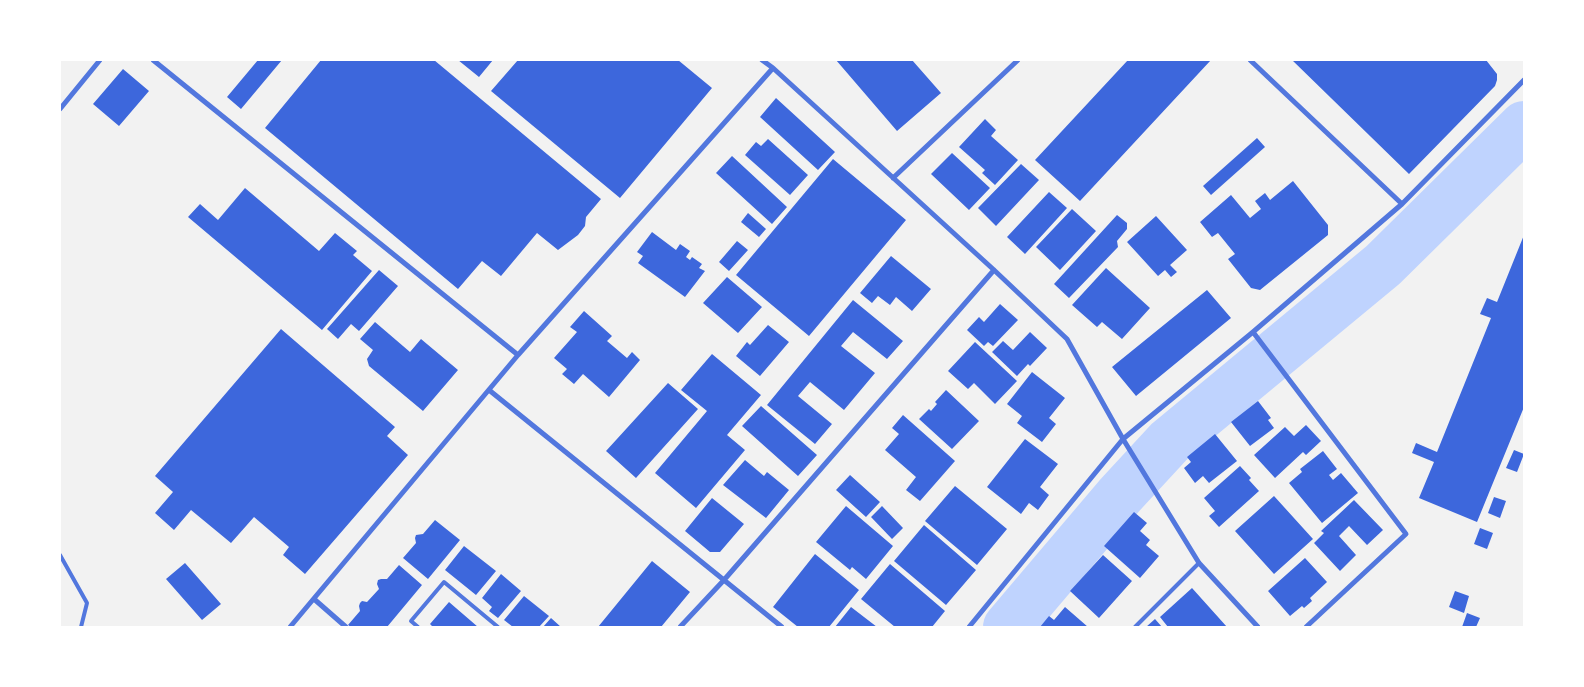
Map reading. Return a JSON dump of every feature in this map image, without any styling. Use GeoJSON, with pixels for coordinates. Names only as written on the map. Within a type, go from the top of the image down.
{"type":"FeatureCollection","features":[{"type":"Feature","properties":{"kind":"street"},"geometry":{"type":"LineString","coordinates":[[60,109],[100,60]]}},
{"type":"Feature","properties":{"kind":"street"},"geometry":{"type":"LineString","coordinates":[[153,60],[518,355]]}},
{"type":"Feature","properties":{"kind":"street"},"geometry":{"type":"LineString","coordinates":[[762,60],[994,270],[1067,339],[1130,452],[1199,563],[1258,627]]}},
{"type":"Feature","properties":{"kind":"street"},"geometry":{"type":"LineString","coordinates":[[893,178],[1018,60]]}},
{"type":"Feature","properties":{"kind":"street"},"geometry":{"type":"LineString","coordinates":[[1250,60],[1402,204]]}},
{"type":"Feature","properties":{"kind":"street"},"geometry":{"type":"LineString","coordinates":[[290,627],[518,355],[773,68]]}},
{"type":"Feature","properties":{"kind":"street"},"geometry":{"type":"LineString","coordinates":[[970,627],[1123,439],[1254,332],[1402,204],[1524,80]]}},
{"type":"Feature","properties":{"kind":"street"},"geometry":{"type":"LineString","coordinates":[[680,627],[724,580],[994,270]]}},
{"type":"Feature","properties":{"kind":"street"},"geometry":{"type":"LineString","coordinates":[[1254,332],[1406,534],[1306,627]]}},
{"type":"Feature","properties":{"kind":"street"},"geometry":{"type":"LineString","coordinates":[[489,390],[782,627]]}},
{"type":"Feature","properties":{"kind":"street"},"geometry":{"type":"LineString","coordinates":[[314,599],[346,627]]}},
{"type":"Feature","properties":{"kind":"lane"},"geometry":{"type":"LineString","coordinates":[[60,555],[87,603],[81,627]]}},
{"type":"Feature","properties":{"kind":"lane"},"geometry":{"type":"LineString","coordinates":[[1135,627],[1199,563]]}},
{"type":"Feature","properties":{"kind":"lane"},"geometry":{"type":"LineString","coordinates":[[418,627],[411,621],[444,582],[498,627]]}},
{"type":"Feature","properties":{"kind":"building"},"geometry":{"type":"Polygon","coordinates":[[[258,60],[282,60],[241,109],[227,97],[258,60]]]}},
{"type":"Feature","properties":{"kind":"building"},"geometry":{"type":"Polygon","coordinates":[[[321,60],[434,60],[601,199],[586,217],[585,226],[578,235],[558,250],[537,233],[501,276],[482,261],[458,289],[265,128],[321,60]]]}},
{"type":"Feature","properties":{"kind":"building"},"geometry":{"type":"Polygon","coordinates":[[[458,60],[493,60],[479,77],[458,60]]]}},
{"type":"Feature","properties":{"kind":"building"},"geometry":{"type":"Polygon","coordinates":[[[518,60],[678,60],[712,88],[620,198],[491,91],[518,60]]]}},
{"type":"Feature","properties":{"kind":"building"},"geometry":{"type":"Polygon","coordinates":[[[836,60],[912,60],[941,93],[897,131],[836,60]]]}},
{"type":"Feature","properties":{"kind":"building"},"geometry":{"type":"Polygon","coordinates":[[[1128,60],[1211,60],[1080,201],[1035,160],[1128,60]]]}},
{"type":"Feature","properties":{"kind":"building"},"geometry":{"type":"Polygon","coordinates":[[[1292,60],[1486,60],[1497,74],[1497,80],[1495,86],[1409,174],[1292,60]]]}},
{"type":"Feature","properties":{"kind":"building"},"geometry":{"type":"Polygon","coordinates":[[[123,69],[149,91],[119,126],[93,104],[123,69]]]}},
{"type":"Feature","properties":{"kind":"building"},"geometry":{"type":"Polygon","coordinates":[[[776,98],[835,152],[818,170],[760,117],[776,98]]]}},
{"type":"Feature","properties":{"kind":"building"},"geometry":{"type":"Polygon","coordinates":[[[985,119],[996,130],[991,136],[1018,160],[995,185],[982,173],[985,170],[959,147],[985,119]]]}},
{"type":"Feature","properties":{"kind":"building"},"geometry":{"type":"Polygon","coordinates":[[[1257,138],[1265,147],[1211,195],[1203,186],[1257,138]]]}},
{"type":"Feature","properties":{"kind":"building"},"geometry":{"type":"Polygon","coordinates":[[[768,139],[808,175],[790,195],[745,155],[756,142],[761,146],[768,139]]]}},
{"type":"Feature","properties":{"kind":"building"},"geometry":{"type":"Polygon","coordinates":[[[952,153],[990,188],[969,210],[931,174],[952,153]]]}},
{"type":"Feature","properties":{"kind":"building"},"geometry":{"type":"Polygon","coordinates":[[[732,156],[787,207],[772,224],[716,173],[732,156]]]}},
{"type":"Feature","properties":{"kind":"building"},"geometry":{"type":"Polygon","coordinates":[[[833,159],[906,220],[809,336],[736,275],[833,159]]]}},
{"type":"Feature","properties":{"kind":"building"},"geometry":{"type":"Polygon","coordinates":[[[1021,164],[1039,180],[996,226],[978,208],[1021,164]]]}},
{"type":"Feature","properties":{"kind":"building"},"geometry":{"type":"Polygon","coordinates":[[[1293,181],[1328,225],[1328,235],[1260,290],[1251,288],[1228,259],[1235,254],[1218,233],[1212,237],[1200,222],[1231,195],[1250,218],[1261,209],[1255,201],[1265,193],[1270,200],[1293,181]]]}},
{"type":"Feature","properties":{"kind":"building"},"geometry":{"type":"Polygon","coordinates":[[[245,188],[319,251],[335,233],[357,251],[353,255],[372,271],[322,330],[188,217],[200,204],[218,220],[245,188]]]}},
{"type":"Feature","properties":{"kind":"building"},"geometry":{"type":"Polygon","coordinates":[[[1049,192],[1067,208],[1025,254],[1007,237],[1049,192]]]}},
{"type":"Feature","properties":{"kind":"building"},"geometry":{"type":"Polygon","coordinates":[[[1072,209],[1096,231],[1060,270],[1036,247],[1072,209]]]}},
{"type":"Feature","properties":{"kind":"building"},"geometry":{"type":"Polygon","coordinates":[[[748,213],[766,229],[759,237],[741,222],[748,213]]]}},
{"type":"Feature","properties":{"kind":"building"},"geometry":{"type":"Polygon","coordinates":[[[1117,215],[1127,223],[1127,229],[1117,241],[1118,247],[1069,298],[1054,284],[1117,215]]]}},
{"type":"Feature","properties":{"kind":"building"},"geometry":{"type":"Polygon","coordinates":[[[1156,216],[1187,250],[1170,265],[1177,272],[1171,277],[1165,270],[1158,276],[1127,242],[1156,216]]]}},
{"type":"Feature","properties":{"kind":"building"},"geometry":{"type":"Polygon","coordinates":[[[652,232],[676,250],[680,244],[690,251],[686,257],[690,260],[692,257],[702,264],[699,268],[705,271],[685,297],[638,263],[643,256],[637,252],[652,232]]]}},
{"type":"Feature","properties":{"kind":"building"},"geometry":{"type":"Polygon","coordinates":[[[1524,235],[1524,407],[1477,522],[1419,498],[1434,462],[1412,453],[1416,443],[1437,452],[1491,318],[1480,314],[1487,298],[1497,302],[1524,235]]]}},
{"type":"Feature","properties":{"kind":"building"},"geometry":{"type":"Polygon","coordinates":[[[737,241],[748,250],[729,271],[719,262],[737,241]]]}},
{"type":"Feature","properties":{"kind":"building"},"geometry":{"type":"Polygon","coordinates":[[[891,256],[931,289],[912,311],[896,297],[890,305],[878,296],[872,303],[860,293],[891,256]]]}},
{"type":"Feature","properties":{"kind":"building"},"geometry":{"type":"Polygon","coordinates":[[[1106,268],[1150,308],[1122,339],[1102,322],[1097,327],[1072,305],[1106,268]]]}},
{"type":"Feature","properties":{"kind":"building"},"geometry":{"type":"Polygon","coordinates":[[[379,270],[398,286],[359,331],[351,324],[338,339],[327,329],[379,270]]]}},
{"type":"Feature","properties":{"kind":"building"},"geometry":{"type":"Polygon","coordinates":[[[727,277],[762,307],[738,333],[703,303],[727,277]]]}},
{"type":"Feature","properties":{"kind":"building"},"geometry":{"type":"Polygon","coordinates":[[[1207,290],[1231,318],[1136,396],[1112,367],[1207,290]]]}},
{"type":"Feature","properties":{"kind":"building"},"geometry":{"type":"Polygon","coordinates":[[[853,300],[903,341],[887,359],[853,332],[841,346],[875,373],[844,410],[810,382],[798,396],[832,424],[815,444],[767,405],[853,300]]]}},
{"type":"Feature","properties":{"kind":"building"},"geometry":{"type":"Polygon","coordinates":[[[1000,304],[1018,320],[993,346],[988,342],[984,346],[967,330],[979,317],[984,322],[1000,304]]]}},
{"type":"Feature","properties":{"kind":"building"},"geometry":{"type":"Polygon","coordinates":[[[584,311],[612,336],[607,341],[627,358],[632,352],[640,360],[609,397],[583,374],[574,384],[562,374],[567,369],[554,358],[577,332],[570,327],[584,311]]]}},
{"type":"Feature","properties":{"kind":"building"},"geometry":{"type":"Polygon","coordinates":[[[375,322],[410,352],[421,339],[458,370],[423,411],[369,366],[367,359],[373,350],[360,339],[375,322]]]}},
{"type":"Feature","properties":{"kind":"building"},"geometry":{"type":"Polygon","coordinates":[[[768,325],[789,342],[760,376],[736,356],[747,342],[750,345],[768,325]]]}},
{"type":"Feature","properties":{"kind":"building"},"geometry":{"type":"Polygon","coordinates":[[[281,329],[395,427],[387,436],[408,455],[305,574],[283,555],[289,547],[254,517],[231,543],[191,510],[174,530],[155,513],[173,492],[155,476],[281,329]]]}},
{"type":"Feature","properties":{"kind":"building"},"geometry":{"type":"Polygon","coordinates":[[[1030,332],[1047,348],[1030,366],[1028,364],[1017,376],[992,352],[1003,341],[1013,350],[1030,332]]]}},
{"type":"Feature","properties":{"kind":"building"},"geometry":{"type":"Polygon","coordinates":[[[975,342],[1017,381],[995,404],[974,383],[968,389],[948,371],[975,342]]]}},
{"type":"Feature","properties":{"kind":"building"},"geometry":{"type":"Polygon","coordinates":[[[712,354],[761,395],[727,435],[745,450],[696,508],[655,473],[707,411],[681,390],[712,354]]]}},
{"type":"Feature","properties":{"kind":"building"},"geometry":{"type":"Polygon","coordinates":[[[1032,372],[1065,398],[1049,418],[1056,424],[1042,442],[1017,423],[1022,416],[1007,404],[1032,372]]]}},
{"type":"Feature","properties":{"kind":"building"},"geometry":{"type":"Polygon","coordinates":[[[668,383],[698,409],[636,478],[606,451],[668,383]]]}},
{"type":"Feature","properties":{"kind":"building"},"geometry":{"type":"Polygon","coordinates":[[[946,390],[979,421],[952,449],[919,419],[929,409],[931,411],[937,404],[935,402],[946,390]]]}},
{"type":"Feature","properties":{"kind":"building"},"geometry":{"type":"Polygon","coordinates":[[[1258,401],[1271,418],[1268,420],[1274,428],[1250,446],[1231,422],[1258,401]]]}},
{"type":"Feature","properties":{"kind":"building"},"geometry":{"type":"Polygon","coordinates":[[[761,406],[817,455],[798,476],[742,426],[761,406]]]}},
{"type":"Feature","properties":{"kind":"building"},"geometry":{"type":"Polygon","coordinates":[[[903,415],[955,461],[920,501],[906,490],[916,477],[885,450],[899,434],[892,428],[903,415]]]}},
{"type":"Feature","properties":{"kind":"building"},"geometry":{"type":"Polygon","coordinates":[[[1306,425],[1321,441],[1306,455],[1303,452],[1275,478],[1254,455],[1285,427],[1294,436],[1306,425]]]}},
{"type":"Feature","properties":{"kind":"building"},"geometry":{"type":"Polygon","coordinates":[[[1215,434],[1237,461],[1209,483],[1203,476],[1195,483],[1184,468],[1191,462],[1187,457],[1215,434]]]}},
{"type":"Feature","properties":{"kind":"building"},"geometry":{"type":"Polygon","coordinates":[[[1025,439],[1058,464],[1040,487],[1049,495],[1038,510],[1029,503],[1021,514],[987,487],[1025,439]]]}},
{"type":"Feature","properties":{"kind":"building"},"geometry":{"type":"Polygon","coordinates":[[[1514,450],[1524,454],[1517,472],[1506,468],[1514,450]]]}},
{"type":"Feature","properties":{"kind":"building"},"geometry":{"type":"Polygon","coordinates":[[[1323,451],[1337,469],[1329,475],[1333,480],[1341,473],[1358,493],[1322,523],[1289,483],[1302,472],[1300,469],[1323,451]]]}},
{"type":"Feature","properties":{"kind":"building"},"geometry":{"type":"Polygon","coordinates":[[[745,460],[764,476],[767,472],[789,490],[766,518],[723,485],[745,460]]]}},
{"type":"Feature","properties":{"kind":"building"},"geometry":{"type":"Polygon","coordinates":[[[1240,466],[1259,491],[1219,527],[1209,516],[1215,511],[1204,498],[1240,466]]]}},
{"type":"Feature","properties":{"kind":"building"},"geometry":{"type":"Polygon","coordinates":[[[850,475],[880,502],[866,517],[836,490],[850,475]]]}},
{"type":"Feature","properties":{"kind":"building"},"geometry":{"type":"Polygon","coordinates":[[[955,486],[1007,529],[977,565],[925,521],[955,486]]]}},
{"type":"Feature","properties":{"kind":"building"},"geometry":{"type":"Polygon","coordinates":[[[1274,496],[1313,539],[1274,574],[1235,531],[1274,496]]]}},
{"type":"Feature","properties":{"kind":"building"},"geometry":{"type":"Polygon","coordinates":[[[1494,497],[1506,501],[1500,518],[1488,513],[1494,497]]]}},
{"type":"Feature","properties":{"kind":"building"},"geometry":{"type":"Polygon","coordinates":[[[712,498],[744,524],[720,552],[710,552],[685,531],[712,498]]]}},
{"type":"Feature","properties":{"kind":"building"},"geometry":{"type":"Polygon","coordinates":[[[1354,500],[1383,530],[1367,545],[1349,526],[1339,536],[1356,555],[1340,571],[1314,543],[1324,533],[1321,531],[1354,500]]]}},
{"type":"Feature","properties":{"kind":"building"},"geometry":{"type":"Polygon","coordinates":[[[846,506],[893,546],[866,579],[852,567],[850,570],[816,542],[846,506]]]}},
{"type":"Feature","properties":{"kind":"building"},"geometry":{"type":"Polygon","coordinates":[[[882,506],[903,528],[892,539],[871,517],[882,506]]]}},
{"type":"Feature","properties":{"kind":"building"},"geometry":{"type":"Polygon","coordinates":[[[1134,512],[1147,523],[1140,531],[1150,540],[1146,545],[1159,556],[1140,578],[1104,546],[1134,512]]]}},
{"type":"Feature","properties":{"kind":"building"},"geometry":{"type":"Polygon","coordinates":[[[435,520],[460,540],[428,579],[403,558],[416,543],[416,535],[423,534],[435,520]]]}},
{"type":"Feature","properties":{"kind":"building"},"geometry":{"type":"Polygon","coordinates":[[[924,525],[976,570],[946,605],[894,561],[924,525]]]}},
{"type":"Feature","properties":{"kind":"building"},"geometry":{"type":"Polygon","coordinates":[[[1480,528],[1493,533],[1487,549],[1474,544],[1480,528]]]}},
{"type":"Feature","properties":{"kind":"building"},"geometry":{"type":"Polygon","coordinates":[[[464,546],[496,571],[476,595],[445,570],[464,546]]]}},
{"type":"Feature","properties":{"kind":"building"},"geometry":{"type":"Polygon","coordinates":[[[815,554],[859,590],[829,627],[798,627],[773,607],[815,554]]]}},
{"type":"Feature","properties":{"kind":"building"},"geometry":{"type":"Polygon","coordinates":[[[1103,555],[1132,581],[1099,618],[1070,591],[1103,555]]]}},
{"type":"Feature","properties":{"kind":"building"},"geometry":{"type":"Polygon","coordinates":[[[1305,558],[1327,582],[1310,598],[1312,601],[1304,608],[1302,606],[1290,616],[1268,591],[1305,558]]]}},
{"type":"Feature","properties":{"kind":"building"},"geometry":{"type":"Polygon","coordinates":[[[652,561],[690,592],[661,627],[598,627],[652,561]]]}},
{"type":"Feature","properties":{"kind":"building"},"geometry":{"type":"Polygon","coordinates":[[[185,563],[221,604],[202,620],[166,579],[185,563]]]}},
{"type":"Feature","properties":{"kind":"building"},"geometry":{"type":"Polygon","coordinates":[[[890,564],[945,611],[932,627],[895,627],[861,599],[890,564]]]}},
{"type":"Feature","properties":{"kind":"building"},"geometry":{"type":"Polygon","coordinates":[[[399,565],[422,585],[387,627],[351,627],[348,625],[360,611],[360,603],[362,601],[367,602],[379,589],[378,580],[387,579],[399,565]]]}},
{"type":"Feature","properties":{"kind":"building"},"geometry":{"type":"Polygon","coordinates":[[[501,574],[521,591],[498,618],[489,611],[492,607],[482,598],[501,574]]]}},
{"type":"Feature","properties":{"kind":"building"},"geometry":{"type":"Polygon","coordinates":[[[1192,588],[1227,627],[1168,627],[1160,617],[1192,588]]]}},
{"type":"Feature","properties":{"kind":"building"},"geometry":{"type":"Polygon","coordinates":[[[1455,591],[1469,596],[1464,613],[1449,607],[1455,591]]]}},
{"type":"Feature","properties":{"kind":"building"},"geometry":{"type":"Polygon","coordinates":[[[524,596],[549,616],[539,627],[513,627],[504,620],[524,596]]]}},
{"type":"Feature","properties":{"kind":"building"},"geometry":{"type":"Polygon","coordinates":[[[449,602],[478,627],[433,627],[430,624],[449,602]]]}},
{"type":"Feature","properties":{"kind":"building"},"geometry":{"type":"Polygon","coordinates":[[[851,607],[877,627],[835,627],[851,607]]]}},
{"type":"Feature","properties":{"kind":"building"},"geometry":{"type":"Polygon","coordinates":[[[1065,607],[1088,627],[1040,627],[1049,616],[1054,620],[1065,607]]]}},
{"type":"Feature","properties":{"kind":"building"},"geometry":{"type":"Polygon","coordinates":[[[1467,613],[1480,618],[1476,627],[1462,627],[1467,613]]]}},
{"type":"Feature","properties":{"kind":"building"},"geometry":{"type":"Polygon","coordinates":[[[551,618],[561,627],[543,627],[551,618]]]}},
{"type":"Feature","properties":{"kind":"building"},"geometry":{"type":"Polygon","coordinates":[[[1155,619],[1162,627],[1146,627],[1155,619]]]}},
{"type":"Feature","properties":{"kind":"waterway"},"geometry":{"type":"LineString","coordinates":[[1008,627],[1120,495],[1169,442],[1383,265],[1524,126]]}}]}
